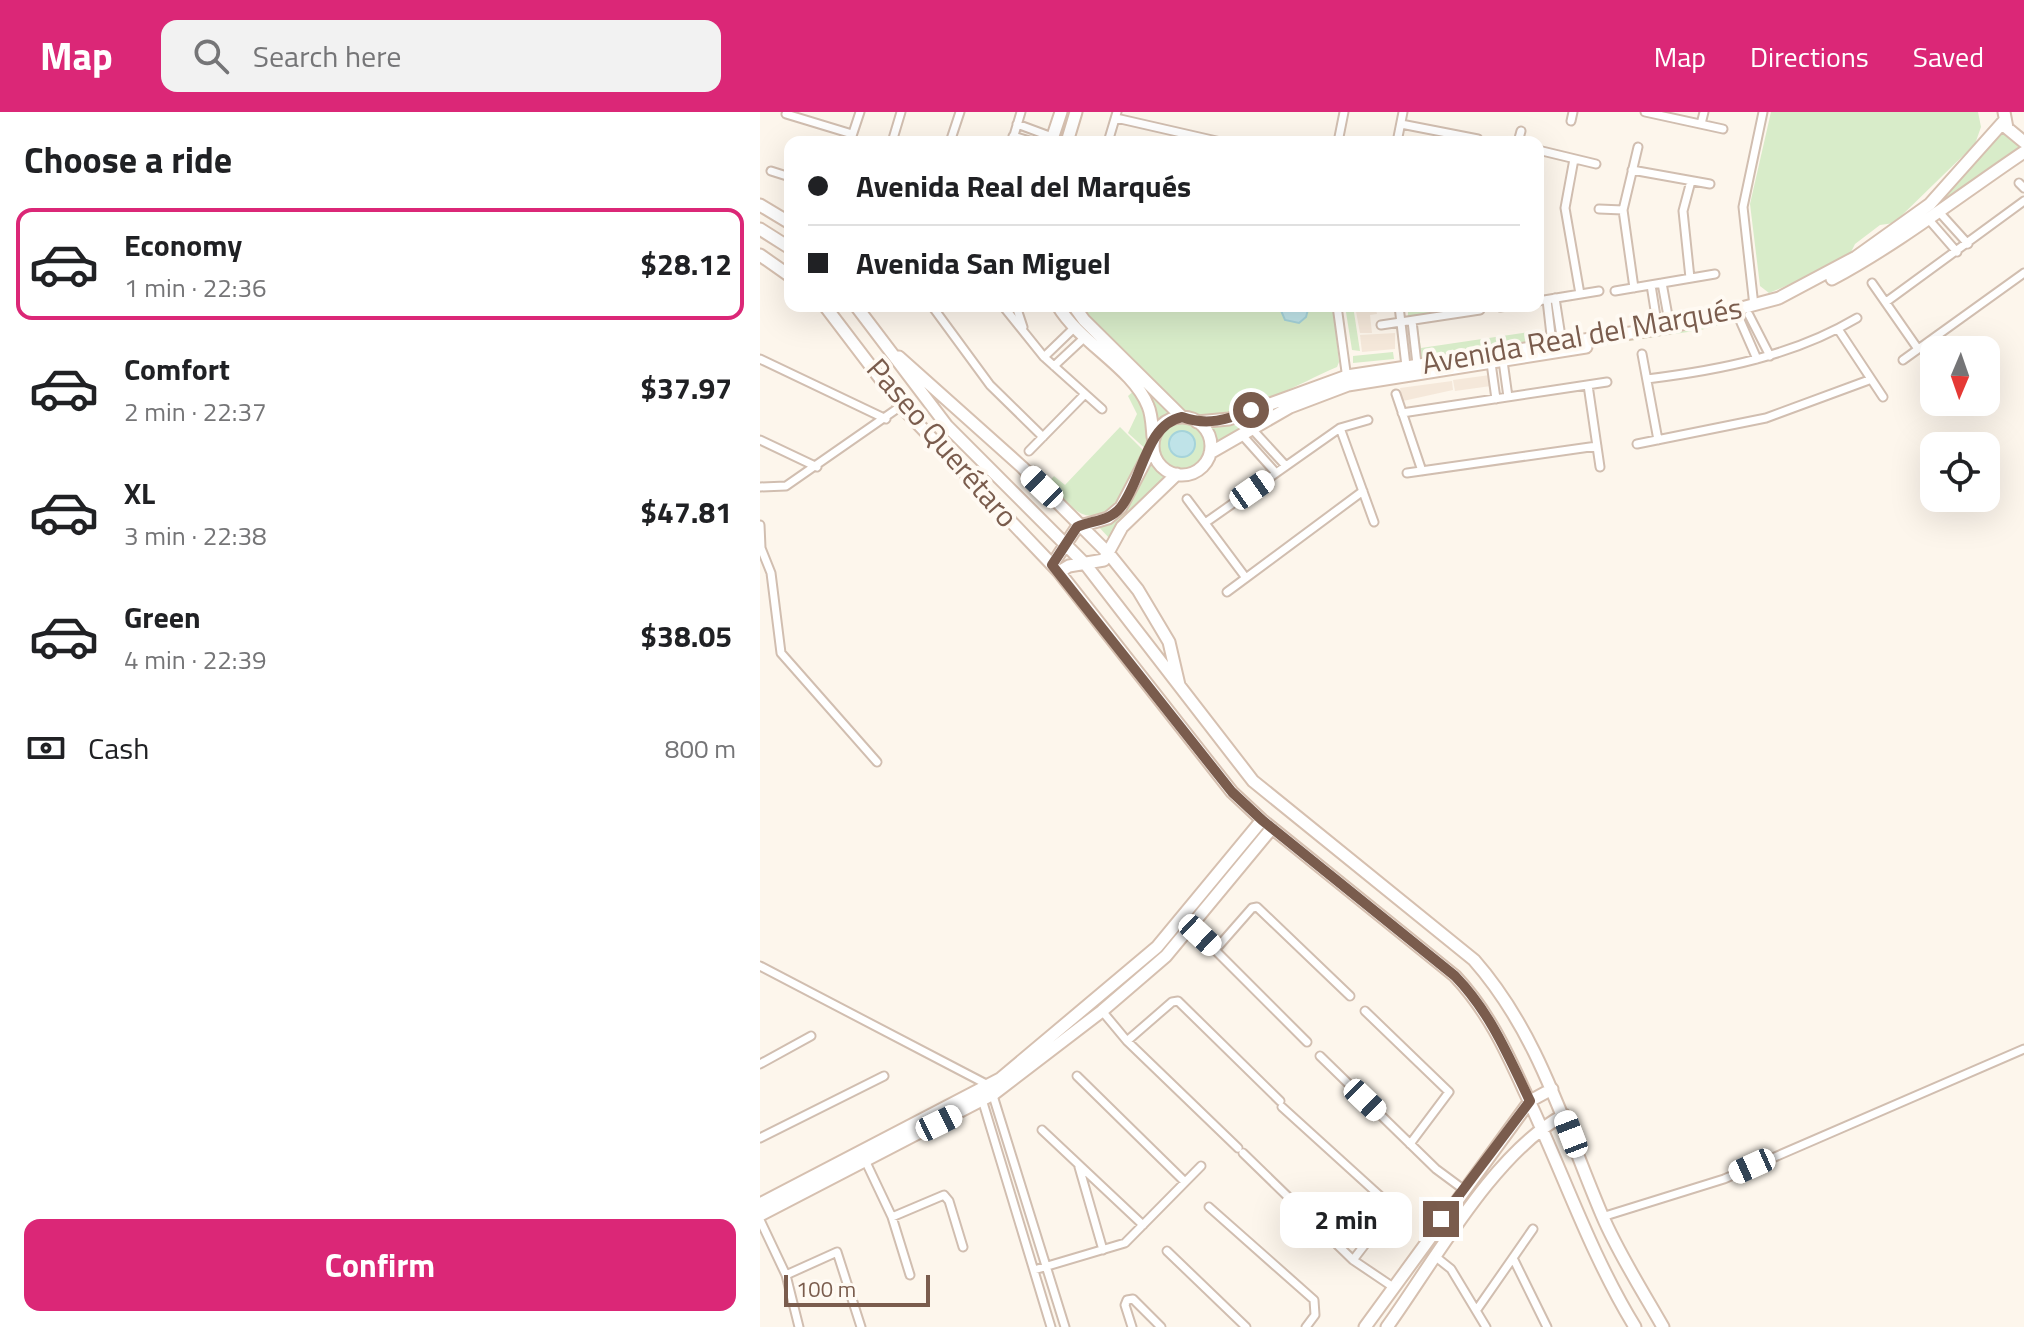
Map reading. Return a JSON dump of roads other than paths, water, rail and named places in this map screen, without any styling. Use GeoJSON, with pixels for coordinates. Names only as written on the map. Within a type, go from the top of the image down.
{"type":"FeatureCollection","features":[{"type":"Feature","properties":{"kind":"street"},"geometry":{"type":"LineString","coordinates":[[852,136],[860,112]]}},
{"type":"Feature","properties":{"kind":"street"},"geometry":{"type":"LineString","coordinates":[[894,136],[901,112]]}},
{"type":"Feature","properties":{"kind":"street"},"geometry":{"type":"LineString","coordinates":[[952,136],[960,112]]}},
{"type":"Feature","properties":{"kind":"street"},"geometry":{"type":"LineString","coordinates":[[1014,136],[1021,112]]}},
{"type":"Feature","properties":{"kind":"street"},"geometry":{"type":"LineString","coordinates":[[1053,136],[1061,112]]}},
{"type":"Feature","properties":{"kind":"street"},"geometry":{"type":"LineString","coordinates":[[1069,136],[1076,112]]}},
{"type":"Feature","properties":{"kind":"street"},"geometry":{"type":"LineString","coordinates":[[1339,136],[1344,112]]}},
{"type":"Feature","properties":{"kind":"street"},"geometry":{"type":"LineString","coordinates":[[1398,136],[1403,112]]}},
{"type":"Feature","properties":{"kind":"street"},"geometry":{"type":"LineString","coordinates":[[1571,121],[1573,112]]}},
{"type":"Feature","properties":{"kind":"street"},"geometry":{"type":"LineString","coordinates":[[1645,112],[1723,129]]}},
{"type":"Feature","properties":{"kind":"street"},"geometry":{"type":"LineString","coordinates":[[1701,124],[1704,112]]}},
{"type":"Feature","properties":{"kind":"street"},"geometry":{"type":"LineString","coordinates":[[1757,359],[1747,313],[1743,207],[1763,112]]}},
{"type":"Feature","properties":{"kind":"street"},"geometry":{"type":"LineString","coordinates":[[786,114],[846,136]]}},
{"type":"Feature","properties":{"kind":"street"},"geometry":{"type":"LineString","coordinates":[[1110,136],[1116,115],[1198,136]]}},
{"type":"Feature","properties":{"kind":"street"},"geometry":{"type":"LineString","coordinates":[[2003,115],[2012,135],[2024,142]]}},
{"type":"Feature","properties":{"kind":"street","name":"Avenida Real del Marqués"},"geometry":{"type":"LineString","coordinates":[[1197,422],[1229,419],[1347,380],[1412,365],[1747,313],[1806,286],[1930,204],[2003,115]]}},
{"type":"Feature","properties":{"kind":"street"},"geometry":{"type":"LineString","coordinates":[[1017,124],[1043,136]]}},
{"type":"Feature","properties":{"kind":"street"},"geometry":{"type":"LineString","coordinates":[[1401,124],[1447,136]]}},
{"type":"Feature","properties":{"kind":"street"},"geometry":{"type":"LineString","coordinates":[[1520,136],[1521,131]]}},
{"type":"Feature","properties":{"kind":"street"},"geometry":{"type":"LineString","coordinates":[[1634,288],[1623,210],[1638,147]]}},
{"type":"Feature","properties":{"kind":"street"},"geometry":{"type":"LineString","coordinates":[[1544,152],[1596,164]]}},
{"type":"Feature","properties":{"kind":"street","name":"Avenida Real del Marqués"},"geometry":{"type":"LineString","coordinates":[[1210,453],[1347,380],[1497,362],[1747,313],[1806,293],[1883,252],[1930,221],[1991,172],[2024,152]]}},
{"type":"Feature","properties":{"kind":"street"},"geometry":{"type":"LineString","coordinates":[[1574,159],[1565,208],[1580,294]]}},
{"type":"Feature","properties":{"kind":"street"},"geometry":{"type":"LineString","coordinates":[[1632,170],[1710,184]]}},
{"type":"Feature","properties":{"kind":"street"},"geometry":{"type":"LineString","coordinates":[[771,171],[784,175]]}},
{"type":"Feature","properties":{"kind":"street"},"geometry":{"type":"LineString","coordinates":[[1690,278],[1683,211],[1691,181]]}},
{"type":"Feature","properties":{"kind":"street"},"geometry":{"type":"LineString","coordinates":[[1886,302],[2024,201]]}},
{"type":"Feature","properties":{"kind":"street"},"geometry":{"type":"LineString","coordinates":[[760,205],[784,219]]}},
{"type":"Feature","properties":{"kind":"street"},"geometry":{"type":"LineString","coordinates":[[1599,209],[1623,210]]}},
{"type":"Feature","properties":{"kind":"street"},"geometry":{"type":"LineString","coordinates":[[1940,213],[1968,244]]}},
{"type":"Feature","properties":{"kind":"street"},"geometry":{"type":"LineString","coordinates":[[1930,221],[1957,252]]}},
{"type":"Feature","properties":{"kind":"street"},"geometry":{"type":"LineString","coordinates":[[760,229],[784,244]]}},
{"type":"Feature","properties":{"kind":"street"},"geometry":{"type":"LineString","coordinates":[[760,255],[784,272]]}},
{"type":"Feature","properties":{"kind":"street"},"geometry":{"type":"LineString","coordinates":[[1903,360],[2024,273]]}},
{"type":"Feature","properties":{"kind":"street"},"geometry":{"type":"LineString","coordinates":[[1615,291],[1715,274]]}},
{"type":"Feature","properties":{"kind":"street"},"geometry":{"type":"LineString","coordinates":[[1662,283],[1664,328]]}},
{"type":"Feature","properties":{"kind":"street"},"geometry":{"type":"LineString","coordinates":[[1872,283],[1918,349]]}},
{"type":"Feature","properties":{"kind":"street"},"geometry":{"type":"LineString","coordinates":[[1651,285],[1664,328]]}},
{"type":"Feature","properties":{"kind":"street"},"geometry":{"type":"LineString","coordinates":[[1544,300],[1599,291]]}},
{"type":"Feature","properties":{"kind":"street"},"geometry":{"type":"LineString","coordinates":[[1551,299],[1557,344]]}},
{"type":"Feature","properties":{"kind":"street","name":"Paseo Querétaro"},"geometry":{"type":"LineString","coordinates":[[830,312],[901,406],[1056,569],[1232,792],[1463,984],[1495,1027],[1543,1126],[1598,1261],[1635,1327]]}},
{"type":"Feature","properties":{"kind":"street","name":"Paseo Querétaro"},"geometry":{"type":"LineString","coordinates":[[860,312],[947,426],[1086,565],[1253,781],[1474,960],[1517,1016],[1564,1115],[1602,1217],[1663,1327]]}},
{"type":"Feature","properties":{"kind":"street"},"geometry":{"type":"LineString","coordinates":[[936,312],[990,385],[1043,437]]}},
{"type":"Feature","properties":{"kind":"street"},"geometry":{"type":"LineString","coordinates":[[1007,312],[1044,357],[1102,409]]}},
{"type":"Feature","properties":{"kind":"street"},"geometry":{"type":"LineString","coordinates":[[1018,312],[1026,337]]}},
{"type":"Feature","properties":{"kind":"street"},"geometry":{"type":"LineString","coordinates":[[1062,312],[1074,328],[1144,398],[1150,409],[1153,443],[1160,465],[1177,474],[1191,474],[1203,466],[1210,453],[1210,438],[1197,422],[1182,417],[1078,312]]}},
{"type":"Feature","properties":{"kind":"street"},"geometry":{"type":"LineString","coordinates":[[1338,312],[1347,380]]}},
{"type":"Feature","properties":{"kind":"street"},"geometry":{"type":"LineString","coordinates":[[1400,312],[1412,365]]}},
{"type":"Feature","properties":{"kind":"street"},"geometry":{"type":"LineString","coordinates":[[1381,325],[1450,312]]}},
{"type":"Feature","properties":{"kind":"street"},"geometry":{"type":"LineString","coordinates":[[1747,313],[1770,356]]}},
{"type":"Feature","properties":{"kind":"street"},"geometry":{"type":"LineString","coordinates":[[1647,379],[1770,356],[1838,329],[1857,318]]}},
{"type":"Feature","properties":{"kind":"street"},"geometry":{"type":"LineString","coordinates":[[1412,321],[1412,365]]}},
{"type":"Feature","properties":{"kind":"street"},"geometry":{"type":"LineString","coordinates":[[1044,357],[1074,328]]}},
{"type":"Feature","properties":{"kind":"street"},"geometry":{"type":"LineString","coordinates":[[1838,329],[1883,397]]}},
{"type":"Feature","properties":{"kind":"street"},"geometry":{"type":"LineString","coordinates":[[1054,366],[1084,338]]}},
{"type":"Feature","properties":{"kind":"street"},"geometry":{"type":"LineString","coordinates":[[882,342],[1109,554],[1138,590],[1169,642],[1180,689]]}},
{"type":"Feature","properties":{"kind":"street"},"geometry":{"type":"LineString","coordinates":[[1642,354],[1658,440]]}},
{"type":"Feature","properties":{"kind":"street"},"geometry":{"type":"LineString","coordinates":[[760,359],[886,419]]}},
{"type":"Feature","properties":{"kind":"street"},"geometry":{"type":"LineString","coordinates":[[1497,362],[1508,397]]}},
{"type":"Feature","properties":{"kind":"street"},"geometry":{"type":"LineString","coordinates":[[1496,399],[1497,362]]}},
{"type":"Feature","properties":{"kind":"street"},"geometry":{"type":"LineString","coordinates":[[1637,444],[1766,418],[1869,380]]}},
{"type":"Feature","properties":{"kind":"street"},"geometry":{"type":"LineString","coordinates":[[1402,413],[1607,382]]}},
{"type":"Feature","properties":{"kind":"street"},"geometry":{"type":"LineString","coordinates":[[1588,385],[1600,467]]}},
{"type":"Feature","properties":{"kind":"street"},"geometry":{"type":"LineString","coordinates":[[1029,451],[1085,394]]}},
{"type":"Feature","properties":{"kind":"street"},"geometry":{"type":"LineString","coordinates":[[1396,394],[1422,471]]}},
{"type":"Feature","properties":{"kind":"street"},"geometry":{"type":"LineString","coordinates":[[760,487],[786,486],[901,406]]}},
{"type":"Feature","properties":{"kind":"street"},"geometry":{"type":"LineString","coordinates":[[1056,569],[1073,531],[1081,525],[1108,518],[1121,507],[1159,427],[1182,417]]}},
{"type":"Feature","properties":{"kind":"street"},"geometry":{"type":"LineString","coordinates":[[1205,523],[1340,428],[1368,420]]}},
{"type":"Feature","properties":{"kind":"street"},"geometry":{"type":"LineString","coordinates":[[1340,428],[1374,522]]}},
{"type":"Feature","properties":{"kind":"street"},"geometry":{"type":"LineString","coordinates":[[1247,432],[1286,466]]}},
{"type":"Feature","properties":{"kind":"street"},"geometry":{"type":"LineString","coordinates":[[1247,432],[1276,473]]}},
{"type":"Feature","properties":{"kind":"street"},"geometry":{"type":"LineString","coordinates":[[760,440],[817,467]]}},
{"type":"Feature","properties":{"kind":"street"},"geometry":{"type":"LineString","coordinates":[[1407,473],[1597,446]]}},
{"type":"Feature","properties":{"kind":"street"},"geometry":{"type":"LineString","coordinates":[[1056,569],[1097,564],[1109,554],[1122,527],[1177,474]]}},
{"type":"Feature","properties":{"kind":"street"},"geometry":{"type":"LineString","coordinates":[[1227,592],[1363,491]]}},
{"type":"Feature","properties":{"kind":"street"},"geometry":{"type":"LineString","coordinates":[[1187,499],[1246,578]]}},
{"type":"Feature","properties":{"kind":"street"},"geometry":{"type":"LineString","coordinates":[[760,525],[761,548],[771,573],[781,653],[877,762]]}},
{"type":"Feature","properties":{"kind":"street"},"geometry":{"type":"LineString","coordinates":[[799,1327],[786,1275],[762,1207],[985,1090],[1102,1011],[1137,975],[1262,820]]}},
{"type":"Feature","properties":{"kind":"street"},"geometry":{"type":"LineString","coordinates":[[985,1090],[1166,956],[1272,828]]}},
{"type":"Feature","properties":{"kind":"street"},"geometry":{"type":"LineString","coordinates":[[1216,949],[1252,908],[1257,907],[1350,996]]}},
{"type":"Feature","properties":{"kind":"street"},"geometry":{"type":"LineString","coordinates":[[1190,925],[1307,1042]]}},
{"type":"Feature","properties":{"kind":"street"},"geometry":{"type":"LineString","coordinates":[[760,966],[985,1090],[1047,1266],[1065,1327]]}},
{"type":"Feature","properties":{"kind":"street"},"geometry":{"type":"LineString","coordinates":[[1127,1041],[1172,1002],[1178,1001],[1281,1104],[1390,1205],[1389,1213],[1353,1260]]}},
{"type":"Feature","properties":{"kind":"street"},"geometry":{"type":"LineString","coordinates":[[1102,1011],[1127,1041],[1353,1260],[1393,1287]]}},
{"type":"Feature","properties":{"kind":"street"},"geometry":{"type":"LineString","coordinates":[[1365,1011],[1449,1092],[1410,1144]]}},
{"type":"Feature","properties":{"kind":"street"},"geometry":{"type":"LineString","coordinates":[[760,1064],[811,1036]]}},
{"type":"Feature","properties":{"kind":"street"},"geometry":{"type":"LineString","coordinates":[[1602,1217],[1724,1179],[2024,1049]]}},
{"type":"Feature","properties":{"kind":"street"},"geometry":{"type":"LineString","coordinates":[[1320,1056],[1410,1144],[1463,1189]]}},
{"type":"Feature","properties":{"kind":"street"},"geometry":{"type":"LineString","coordinates":[[760,1138],[884,1076]]}},
{"type":"Feature","properties":{"kind":"street"},"geometry":{"type":"LineString","coordinates":[[1077,1076],[1185,1182]]}},
{"type":"Feature","properties":{"kind":"street"},"geometry":{"type":"LineString","coordinates":[[1365,1327],[1530,1101],[1552,1089]]}},
{"type":"Feature","properties":{"kind":"street"},"geometry":{"type":"LineString","coordinates":[[985,1090],[1051,1327]]}},
{"type":"Feature","properties":{"kind":"street"},"geometry":{"type":"LineString","coordinates":[[1387,1327],[1511,1156],[1543,1126],[1564,1115]]}},
{"type":"Feature","properties":{"kind":"street"},"geometry":{"type":"LineString","coordinates":[[1042,1130],[1143,1225]]}},
{"type":"Feature","properties":{"kind":"street"},"geometry":{"type":"LineString","coordinates":[[863,1156],[892,1217],[910,1275]]}},
{"type":"Feature","properties":{"kind":"street"},"geometry":{"type":"LineString","coordinates":[[1078,1164],[1103,1250]]}},
{"type":"Feature","properties":{"kind":"street"},"geometry":{"type":"LineString","coordinates":[[1034,1270],[1125,1243],[1201,1166]]}},
{"type":"Feature","properties":{"kind":"street"},"geometry":{"type":"LineString","coordinates":[[892,1217],[944,1195],[949,1201],[963,1247]]}},
{"type":"Feature","properties":{"kind":"street"},"geometry":{"type":"LineString","coordinates":[[1209,1207],[1314,1300],[1315,1315],[1306,1327]]}},
{"type":"Feature","properties":{"kind":"street"},"geometry":{"type":"LineString","coordinates":[[1478,1308],[1533,1229]]}},
{"type":"Feature","properties":{"kind":"street"},"geometry":{"type":"LineString","coordinates":[[1167,1251],[1246,1327]]}},
{"type":"Feature","properties":{"kind":"street"},"geometry":{"type":"LineString","coordinates":[[786,1275],[837,1252],[861,1327]]}},
{"type":"Feature","properties":{"kind":"street"},"geometry":{"type":"LineString","coordinates":[[1436,1257],[1451,1269],[1478,1308],[1486,1327]]}},
{"type":"Feature","properties":{"kind":"street"},"geometry":{"type":"LineString","coordinates":[[1513,1258],[1547,1327]]}},
{"type":"Feature","properties":{"kind":"street"},"geometry":{"type":"LineString","coordinates":[[1132,1327],[1125,1305],[1127,1300],[1133,1299],[1161,1327]]}},
{"type":"Feature","properties":{"kind":"water"},"geometry":{"type":"Polygon","coordinates":[[[1282,312],[1307,312],[1299,323],[1285,320],[1282,312]]]}},
{"type":"Feature","properties":{"kind":"water"},"geometry":{"type":"Polygon","coordinates":[[[1182,431],[1191,435],[1195,444],[1191,453],[1182,457],[1173,453],[1169,444],[1173,435],[1182,431]]]}}]}
